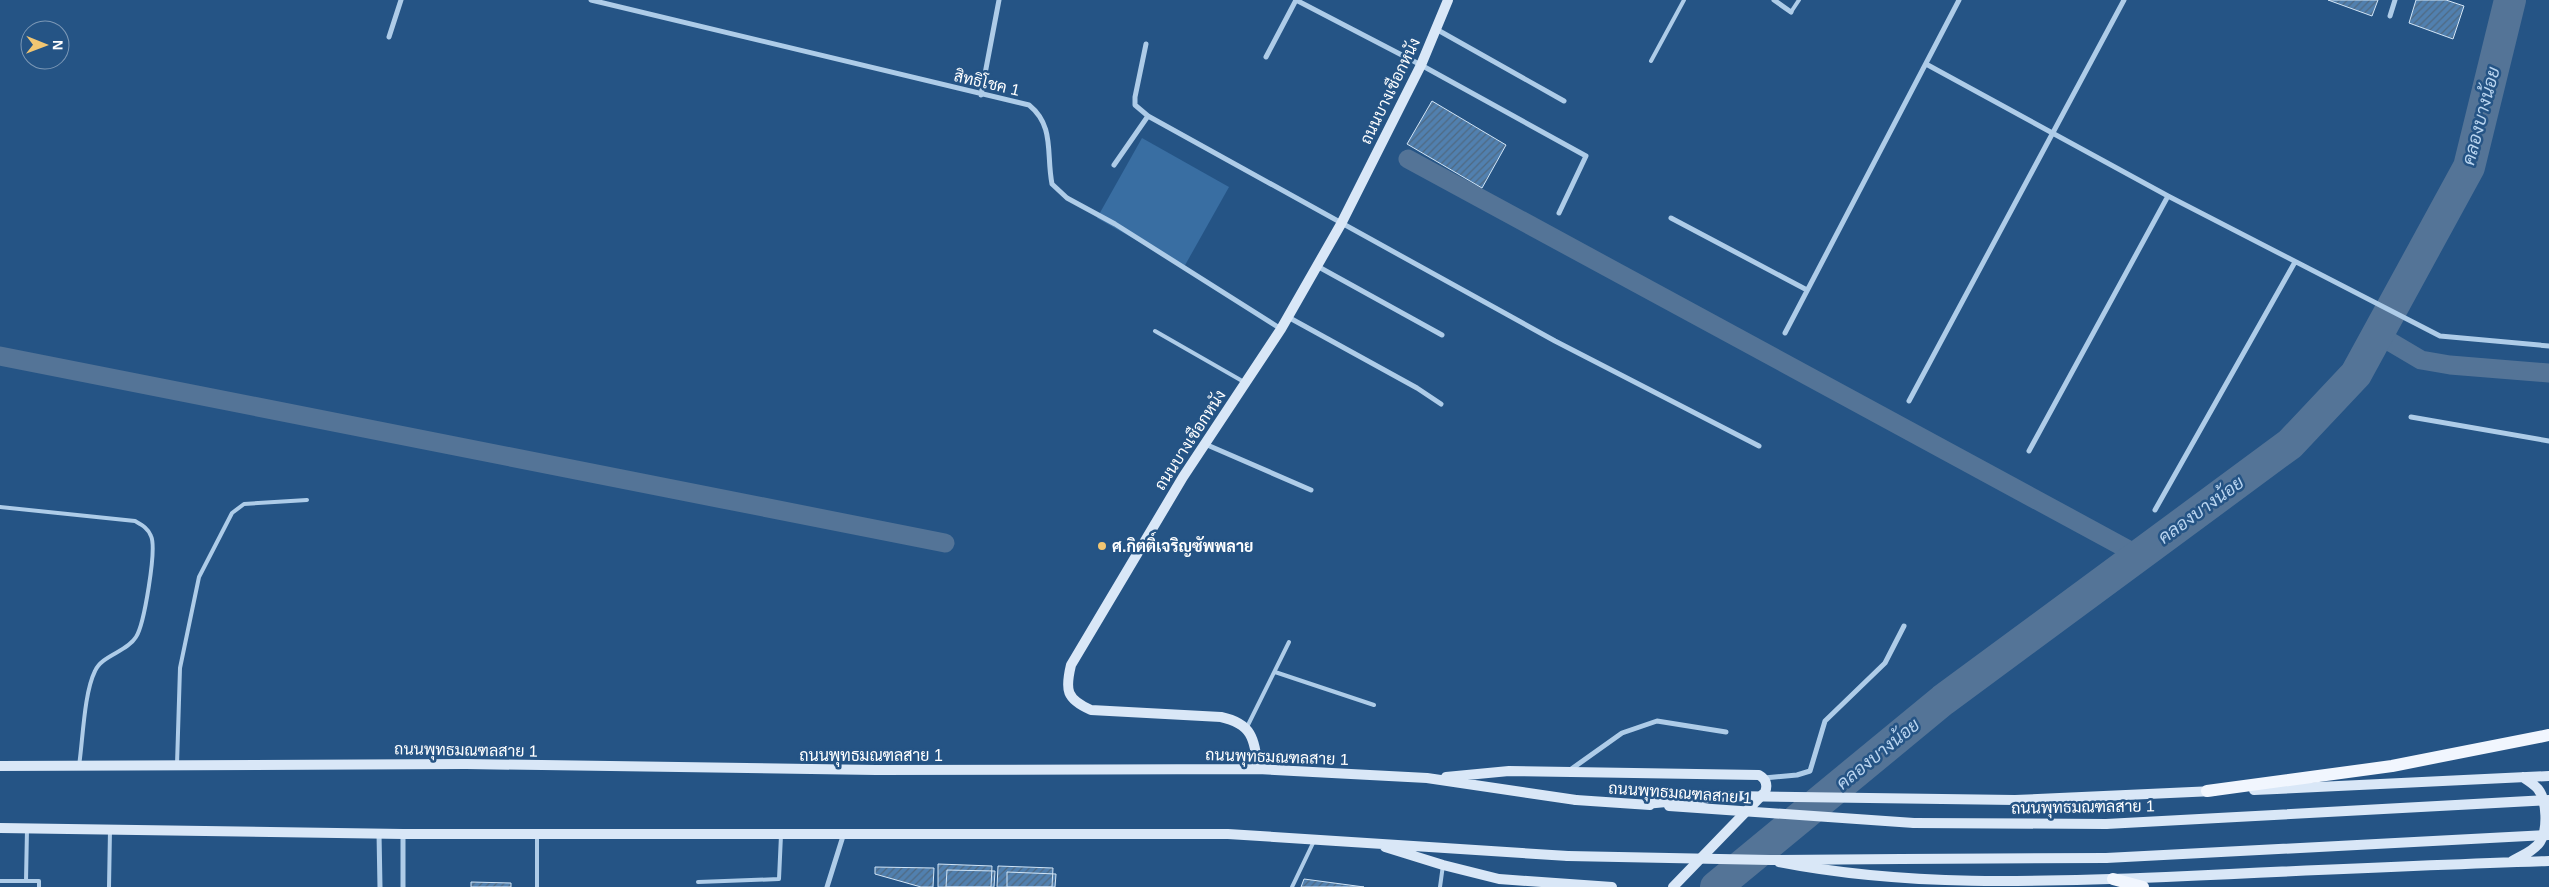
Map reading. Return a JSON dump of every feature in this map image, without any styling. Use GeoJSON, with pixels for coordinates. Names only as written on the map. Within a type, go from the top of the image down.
{"type":"FeatureCollection","features":[{"type":"Feature","properties":{"kind":"main road","name":"ถนนบางเชือกหนัง"},"geometry":{"type":"LineString","coordinates":[[1247,727],[1235,720],[1221,717],[1091,710],[1078,704],[1069,694],[1066,684],[1071,665],[1204,444],[1288,317],[1341,224],[1421,65],[1448,0]]}},
{"type":"Feature","properties":{"kind":"main road"},"geometry":{"type":"LineString","coordinates":[[1247,727],[1255,749],[1258,769]]}},
{"type":"Feature","properties":{"kind":"main road"},"geometry":{"type":"LineString","coordinates":[[2207,791],[2392,766],[2549,735]]}},
{"type":"Feature","properties":{"kind":"main road","name":"ถนนพุทธมณฑลสาย 1"},"geometry":{"type":"LineString","coordinates":[[0,766],[466,764],[876,770],[1258,769],[1427,778],[1576,800],[1914,823],[2106,824],[2549,800]]}},
{"type":"Feature","properties":{"kind":"main road"},"geometry":{"type":"LineString","coordinates":[[1427,778],[1509,771],[1759,774],[1766,783],[1765,792],[1673,887]]}},
{"type":"Feature","properties":{"kind":"main road"},"geometry":{"type":"LineString","coordinates":[[1645,804],[1730,796],[2015,800],[2549,776]]}},
{"type":"Feature","properties":{"kind":"main road"},"geometry":{"type":"LineString","coordinates":[[2510,862],[2533,849],[2541,841],[2544,832],[2544,801],[2538,789],[2523,777]]}},
{"type":"Feature","properties":{"kind":"main road"},"geometry":{"type":"LineString","coordinates":[[0,828],[403,834],[1228,834],[1568,856],[1770,860],[2106,858],[2549,835]]}},
{"type":"Feature","properties":{"kind":"main road"},"geometry":{"type":"LineString","coordinates":[[1369,842],[1443,865],[1499,879],[1612,887]]}},
{"type":"Feature","properties":{"kind":"main road"},"geometry":{"type":"LineString","coordinates":[[1770,860],[1826,872],[1876,878],[2021,883],[2549,861]]}},
{"type":"Feature","properties":{"kind":"main road"},"geometry":{"type":"LineString","coordinates":[[2113,879],[2143,887]]}},
{"type":"Feature","properties":{"kind":"street"},"geometry":{"type":"LineString","coordinates":[[389,37],[401,0]]}},
{"type":"Feature","properties":{"kind":"street","name":"สิทธิโชค 1"},"geometry":{"type":"LineString","coordinates":[[591,0],[1029,106],[1041,115],[1047,131],[1052,184],[1067,198],[1115,224],[1281,328]]}},
{"type":"Feature","properties":{"kind":"street"},"geometry":{"type":"LineString","coordinates":[[981,95],[999,0]]}},
{"type":"Feature","properties":{"kind":"street"},"geometry":{"type":"LineString","coordinates":[[1266,57],[1296,0],[1421,65],[1586,156],[1559,213]]}},
{"type":"Feature","properties":{"kind":"street"},"geometry":{"type":"LineString","coordinates":[[1774,0],[1791,12]]}},
{"type":"Feature","properties":{"kind":"street"},"geometry":{"type":"LineString","coordinates":[[1785,333],[1959,0]]}},
{"type":"Feature","properties":{"kind":"street"},"geometry":{"type":"LineString","coordinates":[[1909,401],[2052,131],[2124,0]]}},
{"type":"Feature","properties":{"kind":"street"},"geometry":{"type":"LineString","coordinates":[[2390,16],[2395,0]]}},
{"type":"Feature","properties":{"kind":"street"},"geometry":{"type":"LineString","coordinates":[[1436,29],[1564,101]]}},
{"type":"Feature","properties":{"kind":"street"},"geometry":{"type":"LineString","coordinates":[[1146,44],[1135,105],[1148,116],[1556,341],[1759,446]]}},
{"type":"Feature","properties":{"kind":"street"},"geometry":{"type":"LineString","coordinates":[[1926,64],[2052,131],[2168,196],[2440,336],[2549,346]]}},
{"type":"Feature","properties":{"kind":"street"},"geometry":{"type":"LineString","coordinates":[[1114,165],[1148,116]]}},
{"type":"Feature","properties":{"kind":"street"},"geometry":{"type":"LineString","coordinates":[[2029,451],[2168,196]]}},
{"type":"Feature","properties":{"kind":"street"},"geometry":{"type":"LineString","coordinates":[[1671,218],[1807,290]]}},
{"type":"Feature","properties":{"kind":"street"},"geometry":{"type":"LineString","coordinates":[[2155,510],[2295,262]]}},
{"type":"Feature","properties":{"kind":"street"},"geometry":{"type":"LineString","coordinates":[[1317,266],[1442,335]]}},
{"type":"Feature","properties":{"kind":"street"},"geometry":{"type":"LineString","coordinates":[[1288,317],[1417,388],[1441,404]]}},
{"type":"Feature","properties":{"kind":"street"},"geometry":{"type":"LineString","coordinates":[[2411,417],[2549,441]]}},
{"type":"Feature","properties":{"kind":"street"},"geometry":{"type":"LineString","coordinates":[[1204,444],[1312,490]]}},
{"type":"Feature","properties":{"kind":"street"},"geometry":{"type":"LineString","coordinates":[[1764,778],[1797,775],[1810,771],[1825,721],[1885,663],[1904,626]]}},
{"type":"Feature","properties":{"kind":"street"},"geometry":{"type":"LineString","coordinates":[[1568,772],[1622,733],[1656,721],[1726,732]]}},
{"type":"Feature","properties":{"kind":"street"},"geometry":{"type":"LineString","coordinates":[[379,833],[380,887]]}},
{"type":"Feature","properties":{"kind":"street"},"geometry":{"type":"LineString","coordinates":[[827,887],[844,833]]}},
{"type":"Feature","properties":{"kind":"street"},"geometry":{"type":"LineString","coordinates":[[403,834],[403,887]]}},
{"type":"Feature","properties":{"kind":"lane"},"geometry":{"type":"LineString","coordinates":[[1651,61],[1684,0]]}},
{"type":"Feature","properties":{"kind":"lane"},"geometry":{"type":"LineString","coordinates":[[1791,12],[1799,0]]}},
{"type":"Feature","properties":{"kind":"lane"},"geometry":{"type":"LineString","coordinates":[[1155,331],[1245,382]]}},
{"type":"Feature","properties":{"kind":"lane"},"geometry":{"type":"LineString","coordinates":[[177,765],[180,668],[199,577],[232,513],[244,504],[260,501],[307,500]]}},
{"type":"Feature","properties":{"kind":"lane"},"geometry":{"type":"LineString","coordinates":[[0,507],[135,521],[146,527],[152,536],[155,548],[153,567],[137,636],[129,645],[96,668],[90,682],[80,766]]}},
{"type":"Feature","properties":{"kind":"lane"},"geometry":{"type":"LineString","coordinates":[[1247,727],[1289,642]]}},
{"type":"Feature","properties":{"kind":"lane"},"geometry":{"type":"LineString","coordinates":[[1275,672],[1374,705]]}},
{"type":"Feature","properties":{"kind":"lane"},"geometry":{"type":"LineString","coordinates":[[26,881],[27,829]]}},
{"type":"Feature","properties":{"kind":"lane"},"geometry":{"type":"LineString","coordinates":[[108,887],[110,830]]}},
{"type":"Feature","properties":{"kind":"lane"},"geometry":{"type":"LineString","coordinates":[[537,833],[537,887]]}},
{"type":"Feature","properties":{"kind":"lane"},"geometry":{"type":"LineString","coordinates":[[698,882],[779,879],[781,833]]}},
{"type":"Feature","properties":{"kind":"lane"},"geometry":{"type":"LineString","coordinates":[[1292,887],[1315,839]]}},
{"type":"Feature","properties":{"kind":"lane"},"geometry":{"type":"LineString","coordinates":[[1440,887],[1443,865]]}},
{"type":"Feature","properties":{"kind":"lane"},"geometry":{"type":"LineString","coordinates":[[0,881],[39,881],[39,887]]}},
{"type":"Feature","properties":{"kind":"shaded area"},"geometry":{"type":"Polygon","coordinates":[[[1142,138],[1229,187],[1184,267],[1097,218],[1142,138]]]}},
{"type":"Feature","properties":{"kind":"building"},"geometry":{"type":"Polygon","coordinates":[[[2328,0],[2378,0],[2372,16],[2328,0]]]}},
{"type":"Feature","properties":{"kind":"building"},"geometry":{"type":"Polygon","coordinates":[[[2416,0],[2446,0],[2464,6],[2453,39],[2409,23],[2416,0]]]}},
{"type":"Feature","properties":{"kind":"building"},"geometry":{"type":"Polygon","coordinates":[[[1432,101],[1506,145],[1482,188],[1407,144],[1432,101]]]}},
{"type":"Feature","properties":{"kind":"building"},"geometry":{"type":"Polygon","coordinates":[[[938,864],[992,866],[991,887],[938,887],[938,864]]]}},
{"type":"Feature","properties":{"kind":"building"},"geometry":{"type":"Polygon","coordinates":[[[998,866],[1053,868],[1052,887],[997,887],[998,866]]]}},
{"type":"Feature","properties":{"kind":"building"},"geometry":{"type":"Polygon","coordinates":[[[875,867],[934,868],[933,887],[921,887],[875,874],[875,867]]]}},
{"type":"Feature","properties":{"kind":"building"},"geometry":{"type":"Polygon","coordinates":[[[947,870],[995,871],[994,887],[946,887],[947,870]]]}},
{"type":"Feature","properties":{"kind":"building"},"geometry":{"type":"Polygon","coordinates":[[[1007,872],[1056,874],[1055,887],[1007,887],[1007,872]]]}},
{"type":"Feature","properties":{"kind":"building"},"geometry":{"type":"Polygon","coordinates":[[[1304,879],[1364,887],[1301,887],[1304,879]]]}},
{"type":"Feature","properties":{"kind":"building"},"geometry":{"type":"Polygon","coordinates":[[[471,882],[511,883],[511,887],[471,887],[471,882]]]}},
{"type":"Feature","properties":{"kind":"waterway","name":"คลองบางน้อย"},"geometry":{"type":"LineString","coordinates":[[1716,887],[1943,700],[2290,444],[2356,374],[2469,167],[2510,0]]}},
{"type":"Feature","properties":{"kind":"waterway"},"geometry":{"type":"LineString","coordinates":[[1408,159],[2138,555]]}},
{"type":"Feature","properties":{"kind":"waterway"},"geometry":{"type":"LineString","coordinates":[[2377,334],[2421,360],[2450,365],[2549,373]]}},
{"type":"Feature","properties":{"kind":"waterway"},"geometry":{"type":"LineString","coordinates":[[0,356],[945,543]]}},
{"type":"Feature","properties":{"kind":"place","name":"ศ.กิตติ์เจริญซัพพลาย"},"geometry":{"type":"Point","coordinates":[1102,546]}}]}
